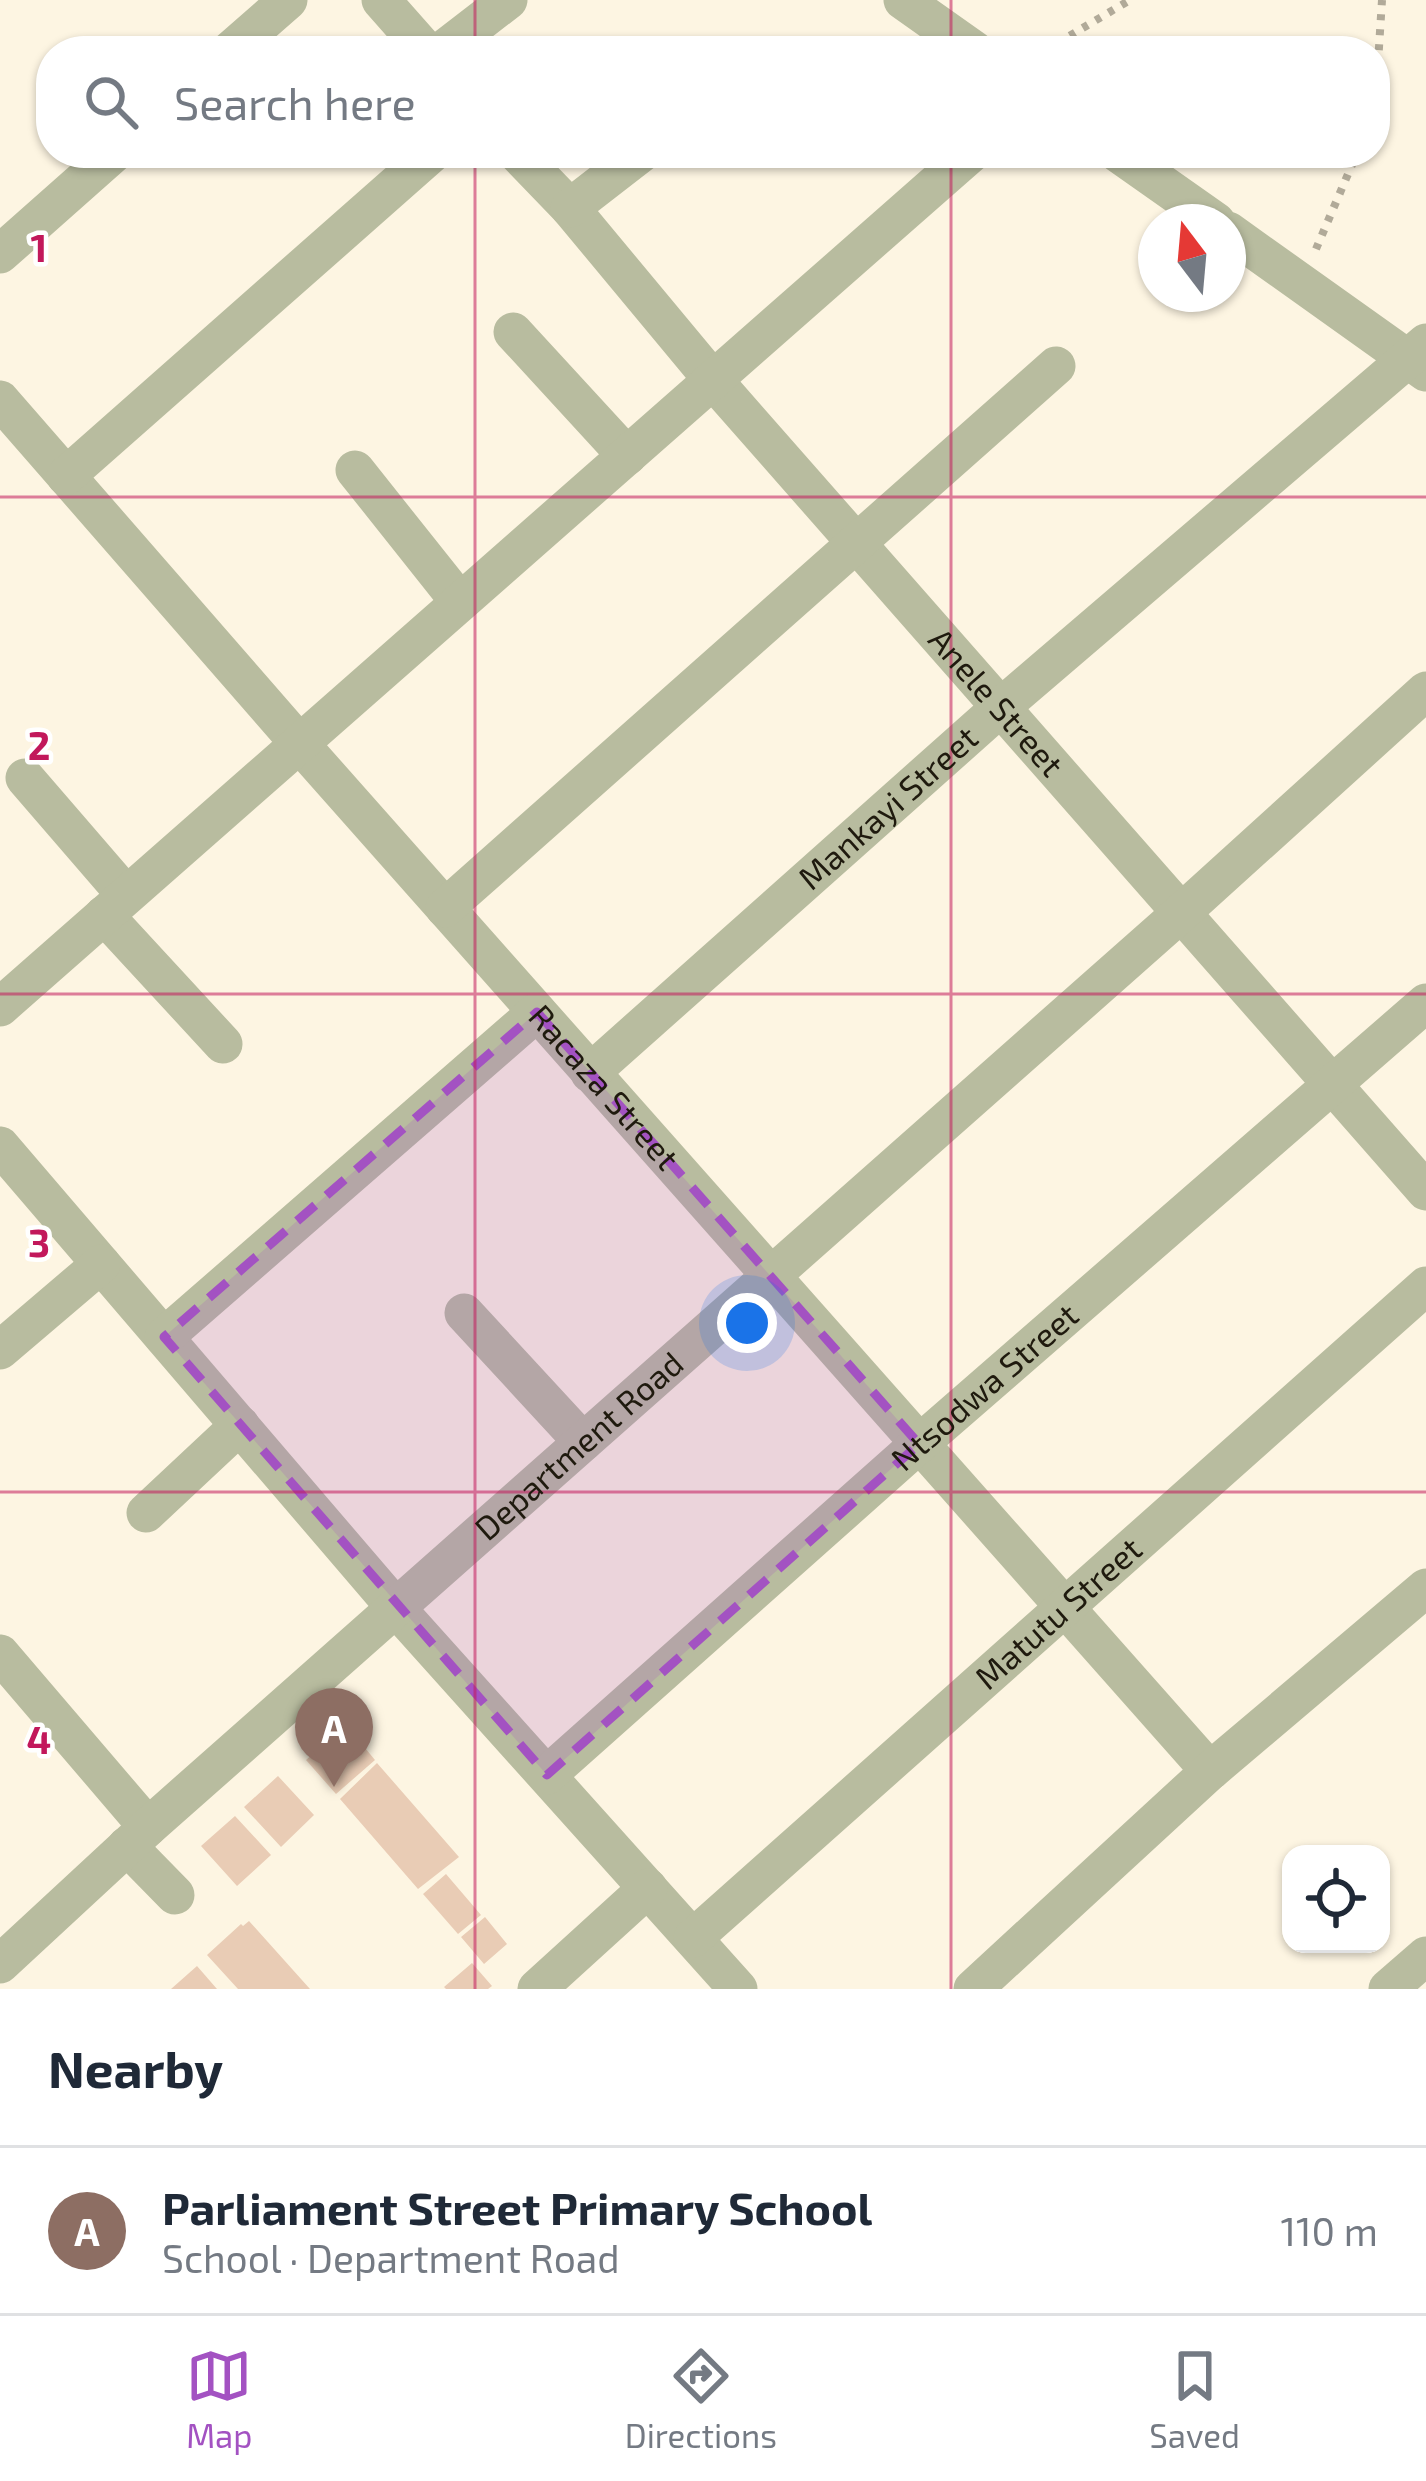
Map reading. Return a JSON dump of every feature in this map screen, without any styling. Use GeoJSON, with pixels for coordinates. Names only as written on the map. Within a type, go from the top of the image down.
{"type":"FeatureCollection","features":[{"type":"Feature","properties":{"kind":"street"},"geometry":{"type":"LineString","coordinates":[[247,36],[288,0]]}},
{"type":"Feature","properties":{"kind":"street"},"geometry":{"type":"LineString","coordinates":[[380,0],[412,36]]}},
{"type":"Feature","properties":{"kind":"street"},"geometry":{"type":"LineString","coordinates":[[461,36],[508,0]]}},
{"type":"Feature","properties":{"kind":"street"},"geometry":{"type":"LineString","coordinates":[[903,0],[954,36]]}},
{"type":"Feature","properties":{"kind":"street"},"geometry":{"type":"LineString","coordinates":[[0,254],[97,168]]}},
{"type":"Feature","properties":{"kind":"street"},"geometry":{"type":"LineString","coordinates":[[66,476],[415,168]]}},
{"type":"Feature","properties":{"kind":"street","name":"Anele Street"},"geometry":{"type":"LineString","coordinates":[[531,168],[1426,1191]]}},
{"type":"Feature","properties":{"kind":"street"},"geometry":{"type":"LineString","coordinates":[[570,208],[622,168]]}},
{"type":"Feature","properties":{"kind":"street"},"geometry":{"type":"LineString","coordinates":[[0,1006],[954,168]]}},
{"type":"Feature","properties":{"kind":"street"},"geometry":{"type":"LineString","coordinates":[[1139,168],[1190,204]]}},
{"type":"Feature","properties":{"kind":"street"},"geometry":{"type":"LineString","coordinates":[[1246,244],[1420,358]]}},
{"type":"Feature","properties":{"kind":"street"},"geometry":{"type":"LineString","coordinates":[[513,332],[626,456]]}},
{"type":"Feature","properties":{"kind":"street","name":"Mankayi Street"},"geometry":{"type":"LineString","coordinates":[[590,1073],[1001,707],[1420,358]]}},
{"type":"Feature","properties":{"kind":"street"},"geometry":{"type":"LineString","coordinates":[[445,908],[1056,366]]}},
{"type":"Feature","properties":{"kind":"street","name":"Racaza Street"},"geometry":{"type":"LineString","coordinates":[[0,400],[1210,1771]]}},
{"type":"Feature","properties":{"kind":"street"},"geometry":{"type":"LineString","coordinates":[[355,470],[460,602]]}},
{"type":"Feature","properties":{"kind":"street","name":"Department Road"},"geometry":{"type":"LineString","coordinates":[[0,1964],[138,1836],[1426,692]]}},
{"type":"Feature","properties":{"kind":"street"},"geometry":{"type":"LineString","coordinates":[[25,778],[115,905],[224,1044]]}},
{"type":"Feature","properties":{"kind":"street","name":"Ntsodwa Street"},"geometry":{"type":"LineString","coordinates":[[547,1775],[1426,1003]]}},
{"type":"Feature","properties":{"kind":"street"},"geometry":{"type":"LineString","coordinates":[[164,1337],[537,1012]]}},
{"type":"Feature","properties":{"kind":"street"},"geometry":{"type":"LineString","coordinates":[[0,1146],[396,1608],[738,1989]]}},
{"type":"Feature","properties":{"kind":"street"},"geometry":{"type":"LineString","coordinates":[[0,1350],[101,1264]]}},
{"type":"Feature","properties":{"kind":"street","name":"Matutu Street"},"geometry":{"type":"LineString","coordinates":[[693,1938],[1426,1286]]}},
{"type":"Feature","properties":{"kind":"street"},"geometry":{"type":"LineString","coordinates":[[464,1313],[583,1442]]}},
{"type":"Feature","properties":{"kind":"street"},"geometry":{"type":"LineString","coordinates":[[146,1514],[240,1425]]}},
{"type":"Feature","properties":{"kind":"street"},"geometry":{"type":"LineString","coordinates":[[974,1989],[1210,1771],[1426,1588]]}},
{"type":"Feature","properties":{"kind":"street"},"geometry":{"type":"LineString","coordinates":[[0,1654],[138,1836],[175,1895]]}},
{"type":"Feature","properties":{"kind":"street"},"geometry":{"type":"LineString","coordinates":[[538,1989],[648,1888]]}},
{"type":"Feature","properties":{"kind":"street"},"geometry":{"type":"LineString","coordinates":[[1388,1989],[1426,1956]]}},
{"type":"Feature","properties":{"kind":"path"},"geometry":{"type":"LineString","coordinates":[[1070,36],[1130,0]]}},
{"type":"Feature","properties":{"kind":"path"},"geometry":{"type":"LineString","coordinates":[[1380,36],[1382,0]]}},
{"type":"Feature","properties":{"kind":"path"},"geometry":{"type":"LineString","coordinates":[[1302,283],[1351,168]]}},
{"type":"Feature","properties":{"kind":"highlighted area"},"geometry":{"type":"Polygon","coordinates":[[[537,1012],[919,1444],[547,1775],[164,1337],[537,1012]]]}},
{"type":"Feature","properties":{"kind":"building"},"geometry":{"type":"Polygon","coordinates":[[[346,1725],[375,1760],[336,1794],[306,1760],[346,1725]]]}},
{"type":"Feature","properties":{"kind":"building"},"geometry":{"type":"Polygon","coordinates":[[[377,1763],[459,1857],[418,1889],[340,1799],[377,1763]]]}},
{"type":"Feature","properties":{"kind":"building"},"geometry":{"type":"Polygon","coordinates":[[[278,1776],[314,1815],[281,1847],[244,1807],[278,1776]]]}},
{"type":"Feature","properties":{"kind":"building"},"geometry":{"type":"Polygon","coordinates":[[[235,1816],[271,1855],[237,1886],[201,1846],[235,1816]]]}},
{"type":"Feature","properties":{"kind":"building"},"geometry":{"type":"Polygon","coordinates":[[[446,1874],[481,1915],[458,1934],[423,1894],[446,1874]]]}},
{"type":"Feature","properties":{"kind":"building"},"geometry":{"type":"Polygon","coordinates":[[[485,1917],[507,1944],[484,1964],[461,1937],[485,1917]]]}},
{"type":"Feature","properties":{"kind":"building"},"geometry":{"type":"Polygon","coordinates":[[[249,1921],[310,1989],[238,1989],[207,1955],[249,1921]]]}},
{"type":"Feature","properties":{"kind":"building"},"geometry":{"type":"Polygon","coordinates":[[[472,1963],[492,1986],[444,1987],[472,1963]]]}},
{"type":"Feature","properties":{"kind":"building"},"geometry":{"type":"Polygon","coordinates":[[[197,1966],[217,1989],[171,1989],[197,1966]]]}},
{"type":"Feature","properties":{"kind":"place","name":"Parliament Street Primary School"},"geometry":{"type":"Point","coordinates":[334,1787]}}]}
